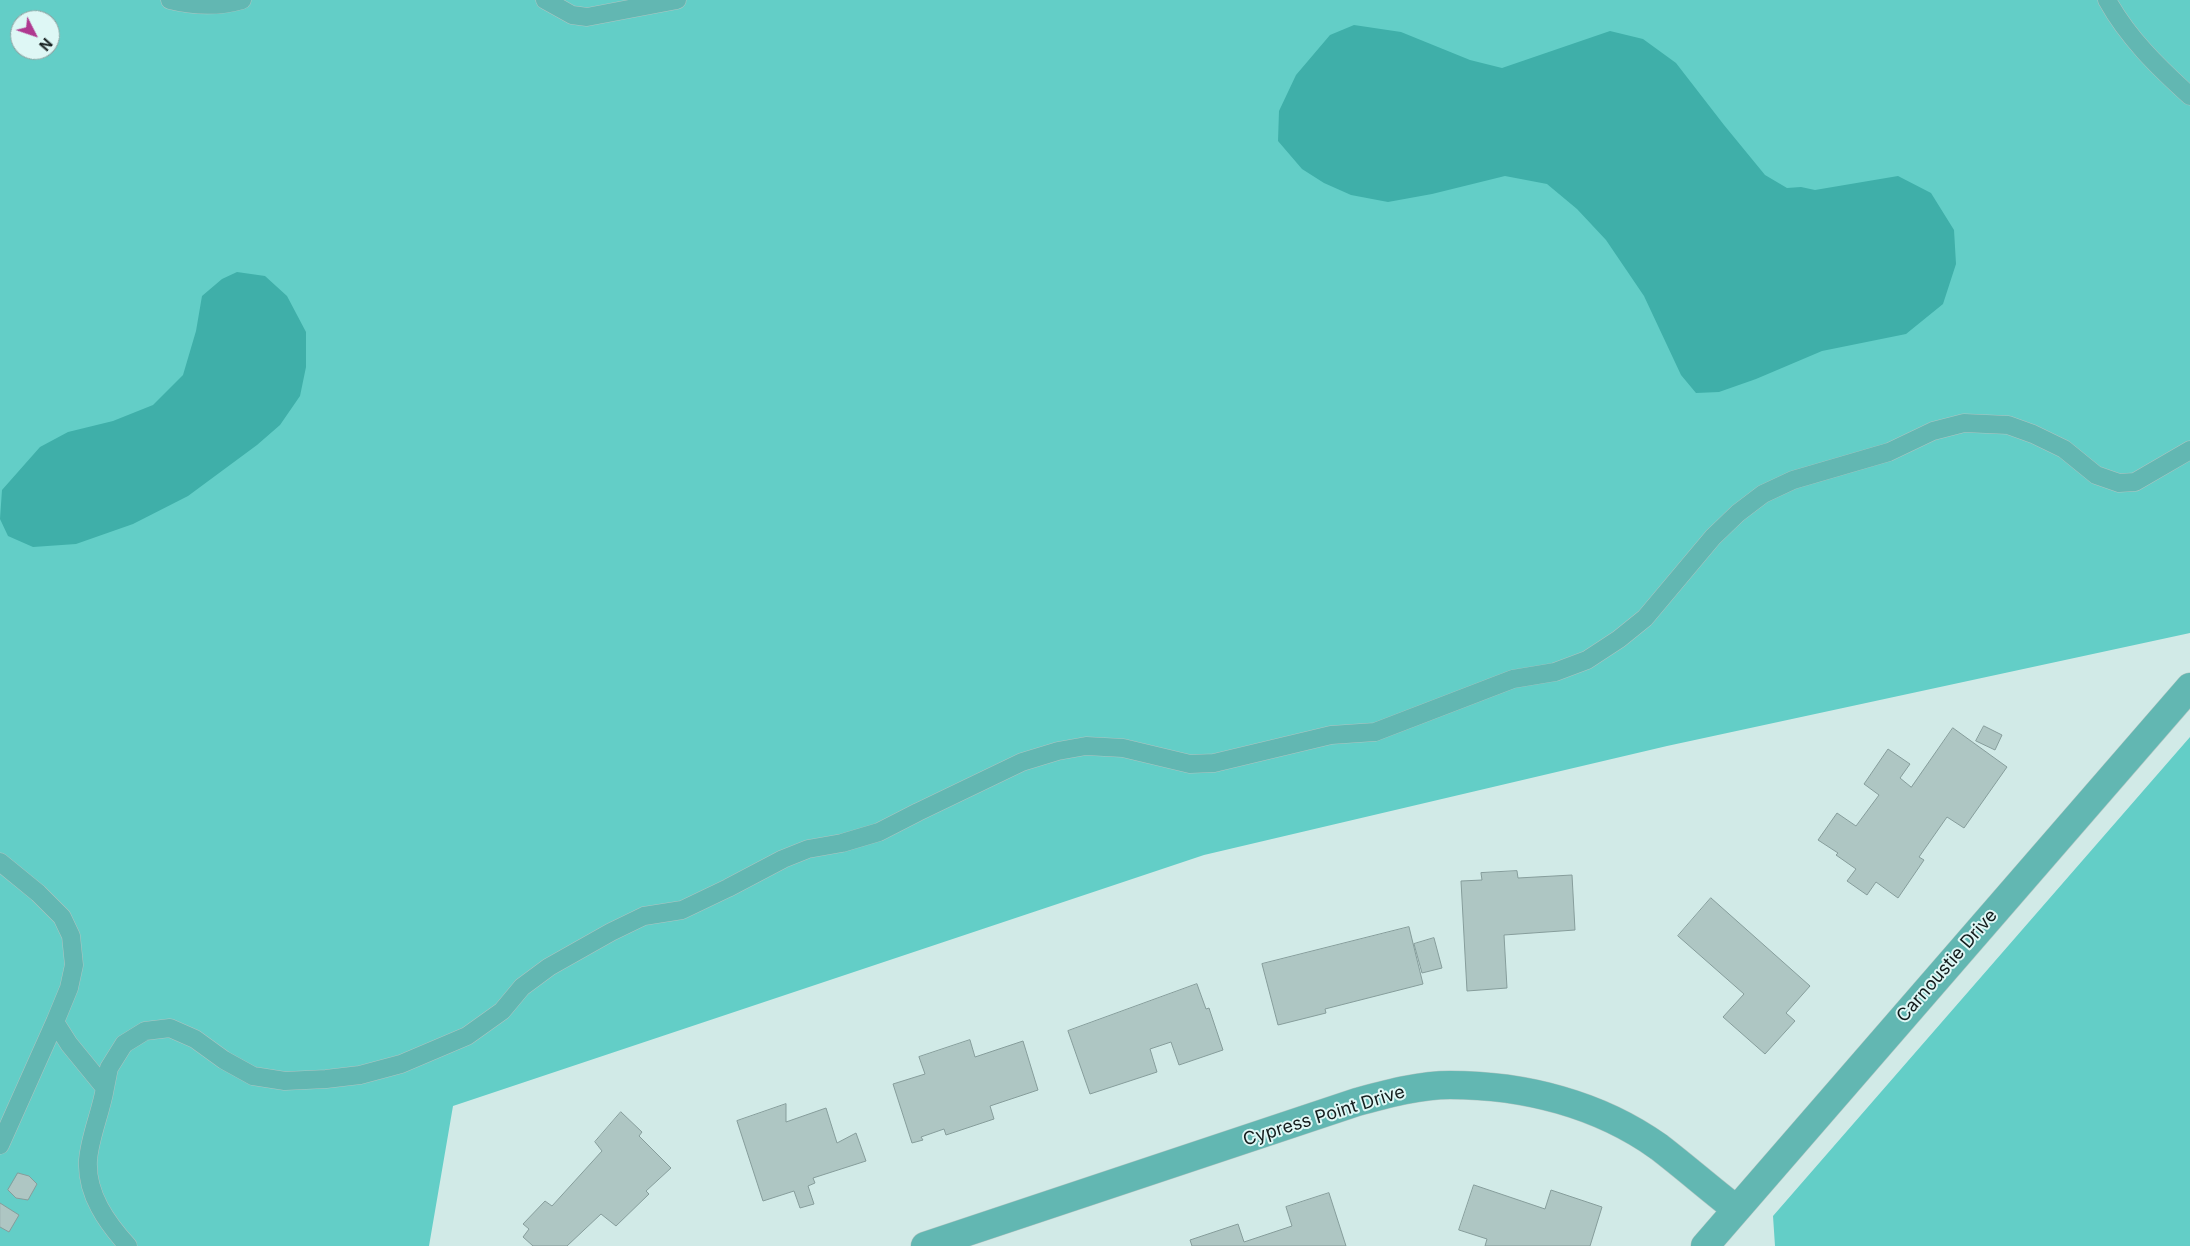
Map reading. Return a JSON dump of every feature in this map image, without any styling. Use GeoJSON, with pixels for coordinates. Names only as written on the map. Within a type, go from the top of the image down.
{"type":"FeatureCollection","features":[{"type":"Feature","properties":{"kind":"street","name":"Carnoustie Drive"},"geometry":{"type":"LineString","coordinates":[[1705,1246],[2190,687]]}},
{"type":"Feature","properties":{"kind":"street","name":"Cypress Point Drive"},"geometry":{"type":"LineString","coordinates":[[925,1246],[1357,1102],[1399,1091],[1449,1085],[1509,1088],[1563,1100],[1612,1120],[1658,1146],[1736,1209]]}},
{"type":"Feature","properties":{"kind":"lane"},"geometry":{"type":"LineString","coordinates":[[170,0],[189,4],[210,5],[242,0]]}},
{"type":"Feature","properties":{"kind":"lane"},"geometry":{"type":"LineString","coordinates":[[545,0],[572,15],[587,17],[677,0]]}},
{"type":"Feature","properties":{"kind":"lane"},"geometry":{"type":"LineString","coordinates":[[2107,0],[2120,22],[2156,65],[2190,96]]}},
{"type":"Feature","properties":{"kind":"lane"},"geometry":{"type":"LineString","coordinates":[[128,1246],[108,1220],[91,1192],[88,1162],[109,1068],[124,1044],[145,1031],[170,1028],[195,1039],[224,1060],[253,1076],[285,1081],[326,1080],[360,1075],[401,1064],[467,1036],[502,1010],[522,987],[549,967],[611,932],[644,916],[682,910],[783,859],[808,849],[842,843],[879,832],[1022,762],[1058,750],[1086,746],[1123,748],[1190,764],[1214,764],[1331,735],[1375,732],[1513,680],[1555,672],[1586,660],[1645,618],[1713,537],[1738,513],[1762,494],[1802,477],[1888,452],[1933,431],[1964,423],[2008,425],[2033,434],[2064,449],[2096,474],[2119,483],[2135,482],[2190,450]]}},
{"type":"Feature","properties":{"kind":"lane"},"geometry":{"type":"LineString","coordinates":[[0,862],[38,893],[62,917],[71,936],[74,965],[69,988],[55,1022],[0,1144]]}},
{"type":"Feature","properties":{"kind":"lane"},"geometry":{"type":"LineString","coordinates":[[55,1022],[69,1044],[105,1088]]}},
{"type":"Feature","properties":{"kind":"shaded area"},"geometry":{"type":"Polygon","coordinates":[[[0,0],[2190,0],[2190,633],[1667,746],[1204,855],[453,1106],[429,1246],[0,1246],[0,0]]]}},
{"type":"Feature","properties":{"kind":"shaded area"},"geometry":{"type":"Polygon","coordinates":[[[1354,25],[1401,32],[1470,60],[1502,68],[1610,31],[1643,39],[1676,63],[1765,175],[1787,188],[1801,187],[1815,190],[1898,176],[1931,193],[1954,230],[1956,264],[1943,304],[1906,334],[1822,351],[1756,379],[1719,392],[1696,393],[1681,375],[1644,296],[1606,240],[1577,209],[1547,184],[1505,176],[1432,194],[1388,202],[1351,195],[1324,183],[1302,169],[1278,141],[1279,111],[1296,75],[1330,35],[1354,25]]]}},
{"type":"Feature","properties":{"kind":"shaded area"},"geometry":{"type":"Polygon","coordinates":[[[237,272],[265,276],[287,296],[306,332],[306,367],[300,396],[280,425],[257,445],[188,496],[133,524],[76,544],[33,547],[8,536],[0,519],[2,490],[40,447],[68,432],[113,421],[153,405],[183,375],[196,331],[202,296],[222,279],[237,272]]]}},
{"type":"Feature","properties":{"kind":"shaded area"},"geometry":{"type":"Polygon","coordinates":[[[2190,737],[2190,1246],[1775,1246],[1773,1216],[2190,737]]]}},
{"type":"Feature","properties":{"kind":"building"},"geometry":{"type":"Polygon","coordinates":[[[1984,726],[2002,735],[1995,750],[1976,741],[1984,726]]]}},
{"type":"Feature","properties":{"kind":"building"},"geometry":{"type":"Polygon","coordinates":[[[1953,728],[2007,767],[1964,828],[1947,817],[1919,857],[1924,860],[1898,898],[1876,882],[1867,895],[1847,881],[1856,869],[1836,855],[1838,853],[1818,840],[1837,813],[1856,826],[1879,795],[1864,784],[1888,749],[1910,764],[1900,778],[1911,787],[1953,728]]]}},
{"type":"Feature","properties":{"kind":"building"},"geometry":{"type":"Polygon","coordinates":[[[1517,871],[1518,878],[1572,875],[1575,930],[1504,935],[1507,988],[1467,991],[1461,881],[1482,880],[1481,873],[1517,871]]]}},
{"type":"Feature","properties":{"kind":"building"},"geometry":{"type":"Polygon","coordinates":[[[1711,898],[1810,986],[1786,1013],[1795,1021],[1765,1054],[1723,1017],[1744,994],[1678,936],[1711,898]]]}},
{"type":"Feature","properties":{"kind":"building"},"geometry":{"type":"Polygon","coordinates":[[[1409,927],[1423,984],[1325,1009],[1326,1013],[1278,1025],[1262,964],[1409,927]]]}},
{"type":"Feature","properties":{"kind":"building"},"geometry":{"type":"Polygon","coordinates":[[[1434,938],[1442,968],[1422,973],[1414,944],[1434,938]]]}},
{"type":"Feature","properties":{"kind":"building"},"geometry":{"type":"Polygon","coordinates":[[[1197,984],[1206,1009],[1209,1008],[1223,1050],[1179,1065],[1171,1042],[1150,1049],[1157,1072],[1090,1094],[1068,1031],[1197,984]]]}},
{"type":"Feature","properties":{"kind":"building"},"geometry":{"type":"Polygon","coordinates":[[[970,1040],[975,1057],[1023,1041],[1038,1090],[990,1106],[994,1119],[946,1135],[944,1129],[921,1137],[923,1140],[912,1143],[893,1084],[925,1074],[919,1057],[970,1040]]]}},
{"type":"Feature","properties":{"kind":"building"},"geometry":{"type":"Polygon","coordinates":[[[786,1104],[786,1122],[826,1108],[837,1143],[856,1133],[866,1161],[813,1178],[815,1183],[808,1186],[814,1204],[800,1208],[794,1191],[763,1201],[737,1121],[786,1104]]]}},
{"type":"Feature","properties":{"kind":"building"},"geometry":{"type":"Polygon","coordinates":[[[621,1112],[642,1132],[639,1136],[671,1168],[646,1191],[649,1194],[616,1226],[601,1214],[567,1246],[533,1246],[523,1237],[529,1229],[523,1224],[545,1201],[552,1206],[602,1151],[595,1142],[621,1112]]]}},
{"type":"Feature","properties":{"kind":"building"},"geometry":{"type":"Polygon","coordinates":[[[18,1173],[29,1176],[37,1184],[28,1200],[16,1198],[8,1190],[18,1173]]]}},
{"type":"Feature","properties":{"kind":"building"},"geometry":{"type":"Polygon","coordinates":[[[1474,1185],[1545,1209],[1551,1190],[1602,1207],[1590,1246],[1485,1246],[1487,1239],[1459,1230],[1474,1185]]]}},
{"type":"Feature","properties":{"kind":"building"},"geometry":{"type":"Polygon","coordinates":[[[1329,1193],[1346,1246],[1192,1246],[1190,1240],[1238,1224],[1244,1242],[1292,1226],[1286,1207],[1329,1193]]]}},
{"type":"Feature","properties":{"kind":"building"},"geometry":{"type":"Polygon","coordinates":[[[0,1203],[19,1215],[9,1232],[0,1227],[0,1203]]]}}]}
